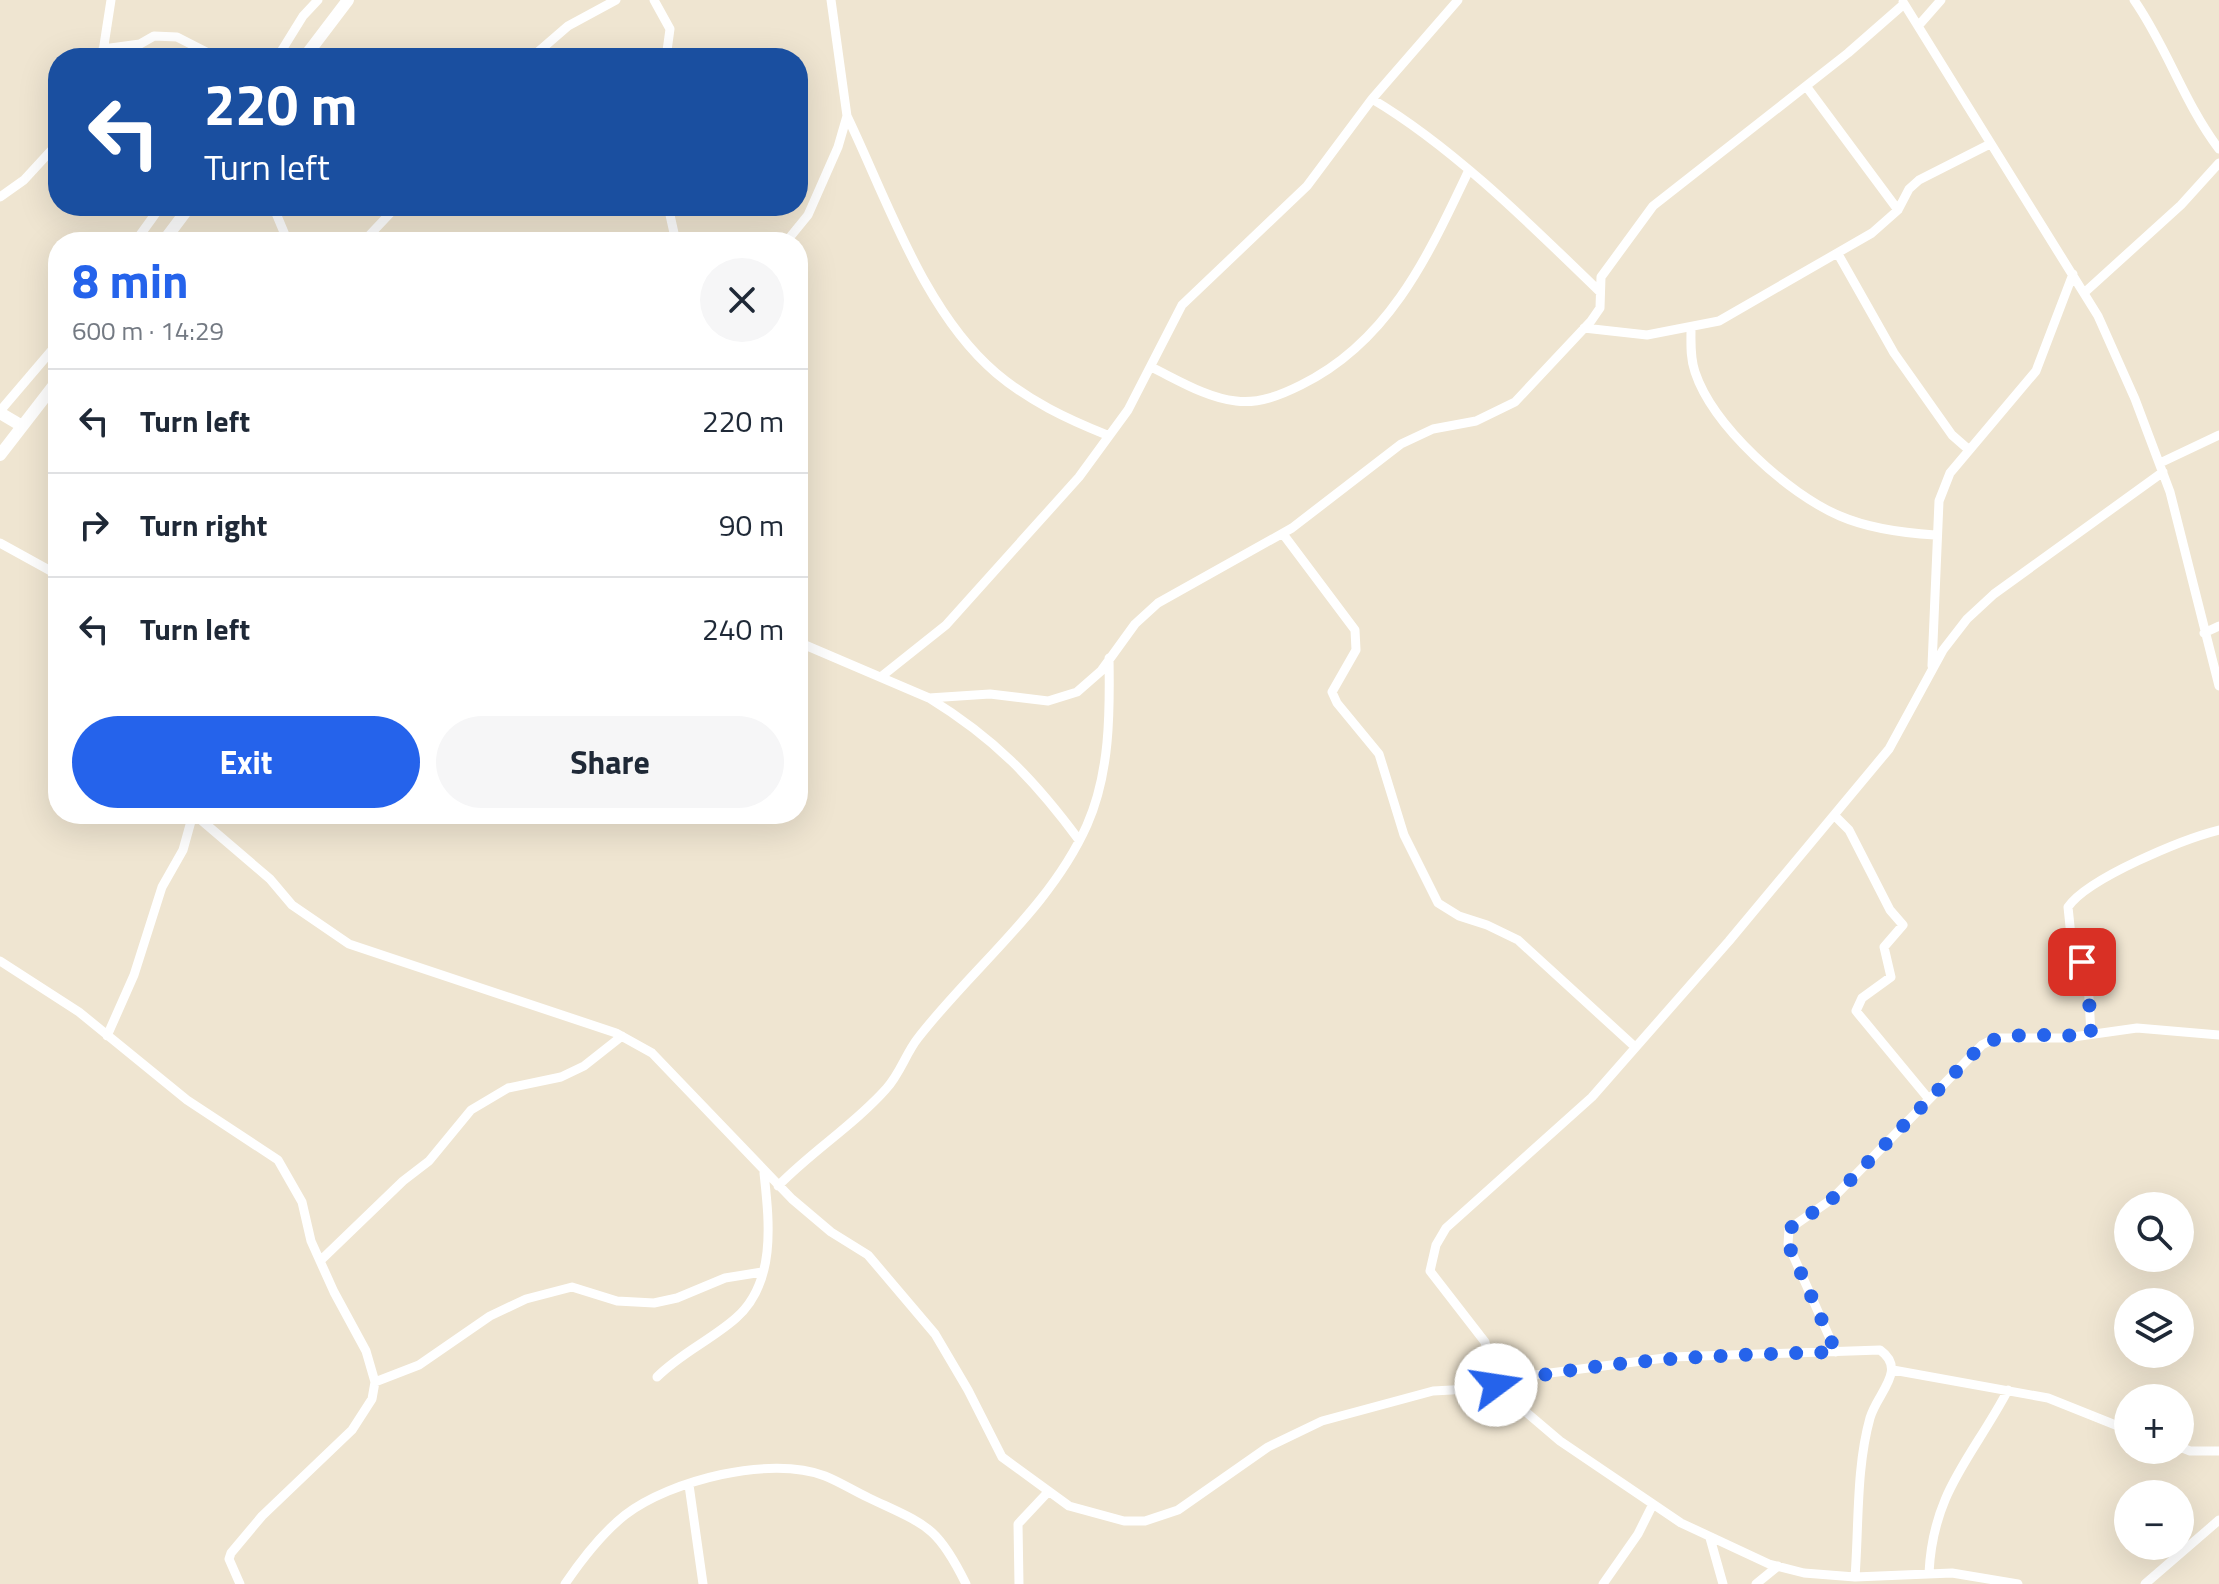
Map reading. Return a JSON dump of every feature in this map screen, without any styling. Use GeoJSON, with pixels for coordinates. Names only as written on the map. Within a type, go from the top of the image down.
{"type":"FeatureCollection","features":[{"type":"Feature","properties":{"kind":"main road"},"geometry":{"type":"LineString","coordinates":[[312,48],[348,0]]}},
{"type":"Feature","properties":{"kind":"main road"},"geometry":{"type":"LineString","coordinates":[[0,455],[48,393]]}},
{"type":"Feature","properties":{"kind":"main road"},"geometry":{"type":"LineString","coordinates":[[0,412],[22,426]]}},
{"type":"Feature","properties":{"kind":"street"},"geometry":{"type":"LineString","coordinates":[[103,48],[111,0]]}},
{"type":"Feature","properties":{"kind":"street"},"geometry":{"type":"LineString","coordinates":[[283,48],[303,16],[318,0]]}},
{"type":"Feature","properties":{"kind":"street"},"geometry":{"type":"LineString","coordinates":[[543,48],[568,26],[616,0]]}},
{"type":"Feature","properties":{"kind":"street"},"geometry":{"type":"LineString","coordinates":[[654,0],[670,29],[667,48]]}},
{"type":"Feature","properties":{"kind":"street"},"geometry":{"type":"LineString","coordinates":[[831,0],[847,116],[911,255],[967,343],[996,373],[1059,416],[1107,435]]}},
{"type":"Feature","properties":{"kind":"street"},"geometry":{"type":"LineString","coordinates":[[882,676],[946,625],[1079,477],[1128,410],[1182,305],[1307,186],[1372,99],[1458,0]]}},
{"type":"Feature","properties":{"kind":"street"},"geometry":{"type":"LineString","coordinates":[[1919,25],[1941,0]]}},
{"type":"Feature","properties":{"kind":"street"},"geometry":{"type":"LineString","coordinates":[[2134,0],[2149,21],[2183,95],[2219,149]]}},
{"type":"Feature","properties":{"kind":"street"},"geometry":{"type":"LineString","coordinates":[[929,698],[990,694],[1048,701],[1077,692],[1101,671],[1109,654],[1158,603],[1283,534],[1401,444],[1433,429],[1476,421],[1515,402],[1600,308],[1601,277],[1653,206],[1806,86],[1903,2],[2073,274],[2135,399],[2161,468],[2219,686]]}},
{"type":"Feature","properties":{"kind":"street"},"geometry":{"type":"LineString","coordinates":[[123,48],[154,36],[177,37],[198,48]]}},
{"type":"Feature","properties":{"kind":"street"},"geometry":{"type":"LineString","coordinates":[[1806,86],[1898,210]]}},
{"type":"Feature","properties":{"kind":"street"},"geometry":{"type":"LineString","coordinates":[[1372,99],[1411,122],[1600,292]]}},
{"type":"Feature","properties":{"kind":"street"},"geometry":{"type":"LineString","coordinates":[[808,215],[847,116]]}},
{"type":"Feature","properties":{"kind":"street"},"geometry":{"type":"LineString","coordinates":[[1584,328],[1647,335],[1691,329],[1719,321],[1872,233],[1898,210],[1909,189],[1919,180],[1990,144]]}},
{"type":"Feature","properties":{"kind":"street"},"geometry":{"type":"LineString","coordinates":[[0,197],[24,180],[48,154]]}},
{"type":"Feature","properties":{"kind":"street"},"geometry":{"type":"LineString","coordinates":[[2084,293],[2181,205],[2219,163]]}},
{"type":"Feature","properties":{"kind":"street"},"geometry":{"type":"LineString","coordinates":[[1151,367],[1216,397],[1238,402],[1260,401],[1285,393],[1328,372],[1363,345],[1388,316],[1445,221],[1468,172]]}},
{"type":"Feature","properties":{"kind":"street"},"geometry":{"type":"LineString","coordinates":[[372,232],[388,216]]}},
{"type":"Feature","properties":{"kind":"street"},"geometry":{"type":"LineString","coordinates":[[794,232],[807,216]]}},
{"type":"Feature","properties":{"kind":"street"},"geometry":{"type":"LineString","coordinates":[[1838,254],[1894,353],[1952,435],[1968,449]]}},
{"type":"Feature","properties":{"kind":"street"},"geometry":{"type":"LineString","coordinates":[[1931,669],[1939,501],[1950,473],[2036,371],[2073,274]]}},
{"type":"Feature","properties":{"kind":"street"},"geometry":{"type":"LineString","coordinates":[[1691,329],[1695,372],[1702,387],[1729,427],[1788,485],[1841,517],[1896,532],[1935,535]]}},
{"type":"Feature","properties":{"kind":"street"},"geometry":{"type":"LineString","coordinates":[[0,412],[48,355]]}},
{"type":"Feature","properties":{"kind":"street"},"geometry":{"type":"LineString","coordinates":[[1498,1396],[1485,1342],[1430,1271],[1436,1245],[1446,1228],[1489,1186],[1592,1097],[1834,815],[1889,749],[1931,669],[1967,619],[1994,594],[2161,468],[2219,435]]}},
{"type":"Feature","properties":{"kind":"street"},"geometry":{"type":"LineString","coordinates":[[1283,534],[1355,630],[1356,650],[1332,692],[1337,703],[1379,754],[1393,805],[1428,889],[1438,903],[1459,916],[1518,940],[1634,1046]]}},
{"type":"Feature","properties":{"kind":"street"},"geometry":{"type":"LineString","coordinates":[[0,543],[48,569]]}},
{"type":"Feature","properties":{"kind":"street"},"geometry":{"type":"LineString","coordinates":[[2204,633],[2219,626]]}},
{"type":"Feature","properties":{"kind":"street"},"geometry":{"type":"LineString","coordinates":[[808,646],[929,698],[1007,753],[1040,788],[1079,840]]}},
{"type":"Feature","properties":{"kind":"street"},"geometry":{"type":"LineString","coordinates":[[778,1186],[806,1157],[887,1088],[916,1040],[1034,905],[1079,840],[1099,788],[1106,748],[1109,654]]}},
{"type":"Feature","properties":{"kind":"street"},"geometry":{"type":"LineString","coordinates":[[1834,815],[1849,830],[1890,910],[1903,925],[1884,947],[1891,977],[1862,998],[1856,1011],[1928,1098]]}},
{"type":"Feature","properties":{"kind":"street"},"geometry":{"type":"LineString","coordinates":[[107,1036],[134,975],[162,887],[183,850],[190,824]]}},
{"type":"Feature","properties":{"kind":"street"},"geometry":{"type":"LineString","coordinates":[[205,824],[270,879],[292,905],[349,944],[523,1000],[622,1036],[652,1053],[764,1173],[831,1232],[868,1255],[935,1334],[1002,1457],[1069,1506],[1124,1521],[1145,1521],[1178,1510],[1268,1447],[1322,1421],[1433,1391],[1470,1389],[1498,1396],[1520,1407],[1560,1441],[1653,1504],[1710,1538],[1778,1566],[1804,1573],[1855,1577],[1929,1573],[1989,1577],[2018,1584]]}},
{"type":"Feature","properties":{"kind":"street"},"geometry":{"type":"LineString","coordinates":[[2091,1034],[2088,981],[2066,919],[2068,907],[2083,892],[2163,848],[2219,830]]}},
{"type":"Feature","properties":{"kind":"street"},"geometry":{"type":"LineString","coordinates":[[0,961],[79,1012],[187,1100],[278,1160],[288,1171],[302,1202],[311,1241],[366,1351],[375,1382],[372,1399],[352,1430],[262,1516],[231,1553],[229,1559],[240,1584]]}},
{"type":"Feature","properties":{"kind":"street"},"geometry":{"type":"LineString","coordinates":[[1836,1352],[1788,1244],[1789,1229],[1832,1199],[1982,1045],[1995,1038],[2066,1038],[2137,1028],[2219,1035]]}},
{"type":"Feature","properties":{"kind":"street"},"geometry":{"type":"LineString","coordinates":[[320,1261],[429,1161],[471,1110],[508,1088],[561,1077],[584,1066],[622,1036]]}},
{"type":"Feature","properties":{"kind":"street"},"geometry":{"type":"LineString","coordinates":[[657,1377],[674,1360],[738,1317],[748,1305],[769,1252],[764,1173]]}},
{"type":"Feature","properties":{"kind":"street"},"geometry":{"type":"LineString","coordinates":[[375,1382],[419,1365],[490,1316],[526,1299],[572,1287],[617,1301],[654,1303],[677,1298],[725,1278],[762,1272]]}},
{"type":"Feature","properties":{"kind":"street"},"geometry":{"type":"LineString","coordinates":[[1496,1385],[1535,1375],[1672,1357],[1880,1350],[1889,1356],[1893,1370],[1872,1411],[1865,1437],[1855,1577]]}},
{"type":"Feature","properties":{"kind":"street"},"geometry":{"type":"LineString","coordinates":[[1893,1370],[2048,1398],[2114,1424]]}},
{"type":"Feature","properties":{"kind":"street"},"geometry":{"type":"LineString","coordinates":[[1929,1573],[1934,1522],[1942,1501],[2008,1390]]}},
{"type":"Feature","properties":{"kind":"street"},"geometry":{"type":"LineString","coordinates":[[2194,1451],[2219,1451]]}},
{"type":"Feature","properties":{"kind":"street"},"geometry":{"type":"LineString","coordinates":[[565,1584],[588,1551],[625,1515],[658,1495],[717,1475],[756,1470],[796,1470],[824,1475],[916,1519],[942,1540],[966,1584]]}},
{"type":"Feature","properties":{"kind":"street"},"geometry":{"type":"LineString","coordinates":[[689,1485],[703,1584]]}},
{"type":"Feature","properties":{"kind":"street"},"geometry":{"type":"LineString","coordinates":[[1019,1584],[1018,1524],[1048,1492]]}},
{"type":"Feature","properties":{"kind":"street"},"geometry":{"type":"LineString","coordinates":[[1603,1584],[1638,1534],[1653,1504]]}},
{"type":"Feature","properties":{"kind":"street"},"geometry":{"type":"LineString","coordinates":[[2145,1584],[2158,1579],[2219,1520]]}},
{"type":"Feature","properties":{"kind":"street"},"geometry":{"type":"LineString","coordinates":[[1710,1538],[1723,1584]]}},
{"type":"Feature","properties":{"kind":"street"},"geometry":{"type":"LineString","coordinates":[[1756,1584],[1778,1566]]}},
{"type":"Feature","properties":{"kind":"route"},"geometry":{"type":"LineString","coordinates":[[1496,1385],[1535,1375],[1672,1357],[1836,1352],[1808,1295],[1788,1244],[1786,1237],[1789,1229],[1832,1199],[1982,1045],[1995,1038],[2066,1038],[2091,1034],[2088,981],[2082,962]]}}]}
